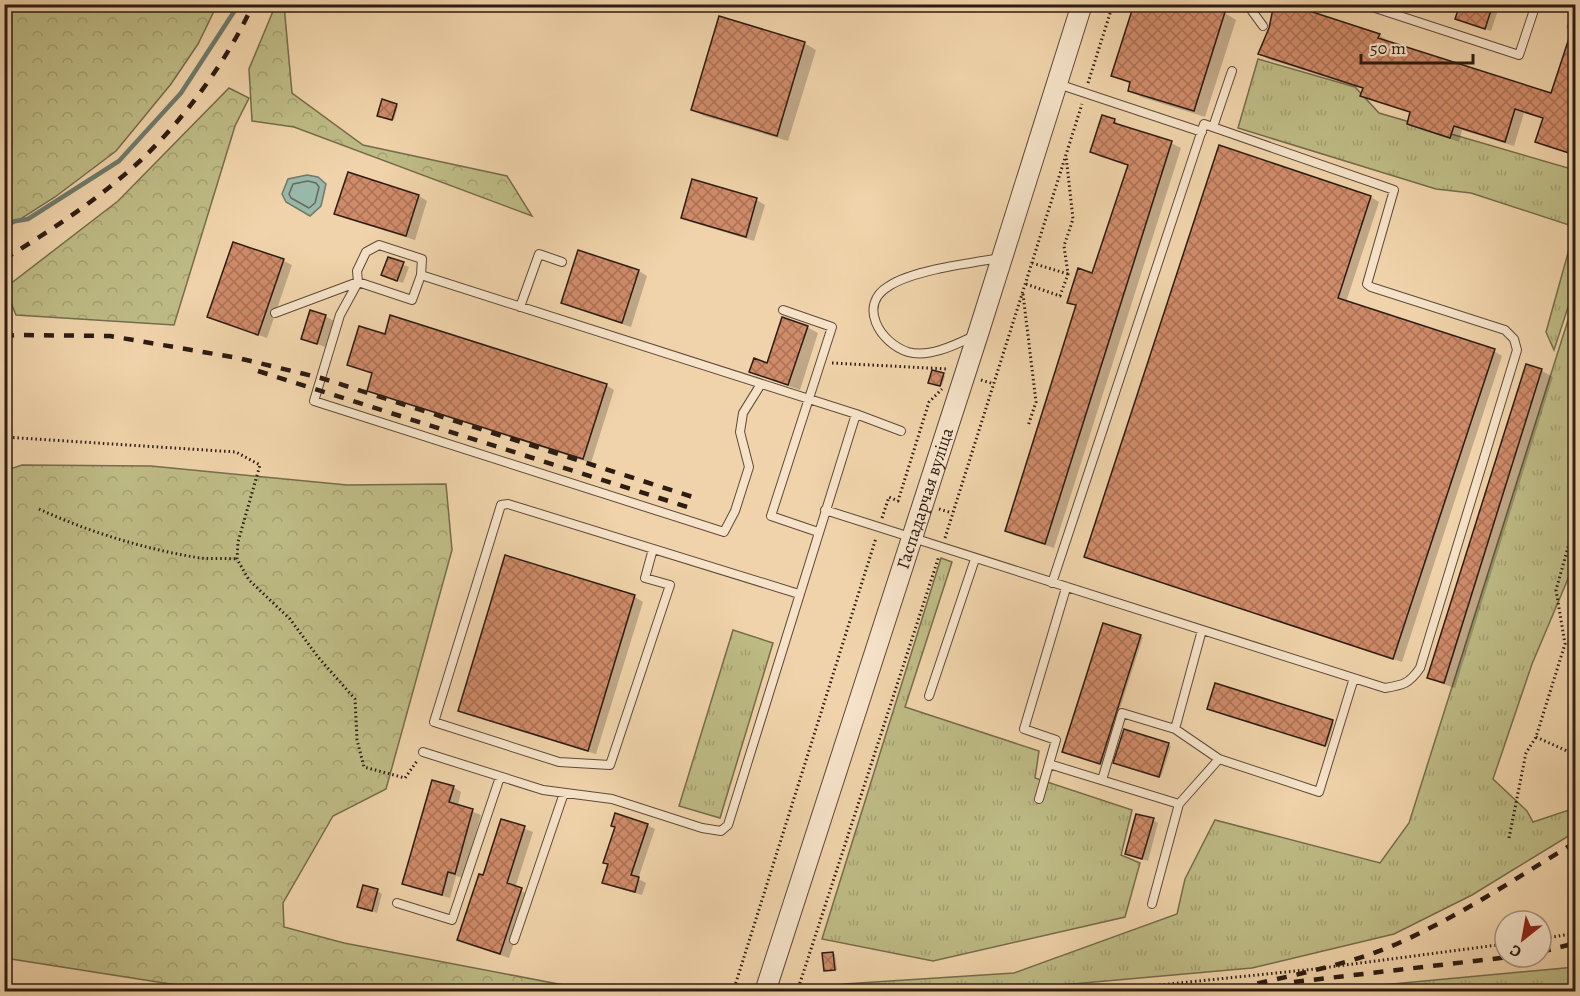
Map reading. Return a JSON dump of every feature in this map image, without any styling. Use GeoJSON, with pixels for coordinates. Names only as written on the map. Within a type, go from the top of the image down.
{"type":"FeatureCollection","features":[{"type":"Feature","properties":{"kind":"street","name":"Гаспадарчая вуліца"},"geometry":{"type":"LineString","coordinates":[[765,992],[1082,4]]}},
{"type":"Feature","properties":{"kind":"lane"},"geometry":{"type":"LineString","coordinates":[[1247,4],[1263,26]]}},
{"type":"Feature","properties":{"kind":"lane"},"geometry":{"type":"LineString","coordinates":[[1363,4],[1519,55],[1536,4]]}},
{"type":"Feature","properties":{"kind":"lane"},"geometry":{"type":"LineString","coordinates":[[1213,127],[1232,71]]}},
{"type":"Feature","properties":{"kind":"lane"},"geometry":{"type":"LineString","coordinates":[[1057,83],[1202,132]]}},
{"type":"Feature","properties":{"kind":"lane"},"geometry":{"type":"LineString","coordinates":[[825,510],[1066,588],[1385,688],[1392,687],[1412,680],[1420,668],[1516,350],[1514,339],[1504,330],[1367,284],[1394,190],[1204,124],[1052,583]]}},
{"type":"Feature","properties":{"kind":"lane"},"geometry":{"type":"LineString","coordinates":[[274,313],[358,282],[412,300],[421,275],[422,259],[379,245],[366,252],[357,271],[358,282],[340,315],[314,401],[724,532],[735,511],[749,467],[740,432],[743,413],[761,384]]}},
{"type":"Feature","properties":{"kind":"lane"},"geometry":{"type":"LineString","coordinates":[[520,307],[539,254],[562,262]]}},
{"type":"Feature","properties":{"kind":"lane"},"geometry":{"type":"LineString","coordinates":[[978,334],[957,344],[932,351],[909,352],[889,343],[878,329],[873,314],[877,298],[888,286],[906,279],[935,270],[1002,258]]}},
{"type":"Feature","properties":{"kind":"lane"},"geometry":{"type":"LineString","coordinates":[[421,275],[856,414],[902,431]]}},
{"type":"Feature","properties":{"kind":"lane"},"geometry":{"type":"LineString","coordinates":[[783,310],[832,327],[771,516],[818,532]]}},
{"type":"Feature","properties":{"kind":"lane"},"geometry":{"type":"LineString","coordinates":[[423,752],[543,790],[612,799],[702,828],[721,831],[728,825],[856,414]]}},
{"type":"Feature","properties":{"kind":"lane"},"geometry":{"type":"LineString","coordinates":[[653,549],[645,578],[670,585],[610,765],[559,762],[434,722],[501,506],[508,504],[799,594]]}},
{"type":"Feature","properties":{"kind":"lane"},"geometry":{"type":"LineString","coordinates":[[929,696],[975,559]]}},
{"type":"Feature","properties":{"kind":"lane"},"geometry":{"type":"LineString","coordinates":[[1038,799],[1056,740],[1024,729],[1066,588]]}},
{"type":"Feature","properties":{"kind":"lane"},"geometry":{"type":"LineString","coordinates":[[1175,729],[1202,630]]}},
{"type":"Feature","properties":{"kind":"lane"},"geometry":{"type":"LineString","coordinates":[[1102,780],[1122,713],[1175,729],[1219,759],[1319,792],[1354,678]]}},
{"type":"Feature","properties":{"kind":"lane"},"geometry":{"type":"LineString","coordinates":[[1152,904],[1179,804],[1219,759]]}},
{"type":"Feature","properties":{"kind":"lane"},"geometry":{"type":"LineString","coordinates":[[1049,764],[1179,804]]}},
{"type":"Feature","properties":{"kind":"lane"},"geometry":{"type":"LineString","coordinates":[[397,903],[452,920],[500,777]]}},
{"type":"Feature","properties":{"kind":"lane"},"geometry":{"type":"LineString","coordinates":[[514,940],[564,793]]}},
{"type":"Feature","properties":{"kind":"path"},"geometry":{"type":"LineString","coordinates":[[797,992],[942,548],[1113,4]]}},
{"type":"Feature","properties":{"kind":"path"},"geometry":{"type":"LineString","coordinates":[[1025,284],[1060,296],[1068,274],[1064,246],[1073,219],[1066,154]]}},
{"type":"Feature","properties":{"kind":"path"},"geometry":{"type":"LineString","coordinates":[[1032,263],[1068,274]]}},
{"type":"Feature","properties":{"kind":"path"},"geometry":{"type":"LineString","coordinates":[[1023,292],[1036,402],[1028,426]]}},
{"type":"Feature","properties":{"kind":"path"},"geometry":{"type":"LineString","coordinates":[[822,363],[948,369],[946,378]]}},
{"type":"Feature","properties":{"kind":"path"},"geometry":{"type":"LineString","coordinates":[[979,379],[994,384]]}},
{"type":"Feature","properties":{"kind":"path"},"geometry":{"type":"LineString","coordinates":[[733,992],[889,497],[898,501],[929,402],[944,387]]}},
{"type":"Feature","properties":{"kind":"path"},"geometry":{"type":"LineString","coordinates":[[4,437],[236,452],[260,465],[238,542],[237,559],[249,580],[290,619],[318,657],[355,699],[357,740],[364,767],[405,778],[423,752]]}},
{"type":"Feature","properties":{"kind":"path"},"geometry":{"type":"LineString","coordinates":[[39,509],[79,527],[135,543],[201,558],[237,559]]}},
{"type":"Feature","properties":{"kind":"path"},"geometry":{"type":"LineString","coordinates":[[1509,838],[1526,753],[1536,737],[1565,645],[1556,590],[1575,519]]}},
{"type":"Feature","properties":{"kind":"path"},"geometry":{"type":"LineString","coordinates":[[1536,737],[1575,755]]}},
{"type":"Feature","properties":{"kind":"path"},"geometry":{"type":"LineString","coordinates":[[1553,937],[1575,933]]}},
{"type":"Feature","properties":{"kind":"path"},"geometry":{"type":"LineString","coordinates":[[1092,992],[1315,969],[1493,946]]}},
{"type":"Feature","properties":{"kind":"green space"},"geometry":{"type":"Polygon","coordinates":[[[5,4],[106,5],[113,10],[125,5],[217,5],[198,44],[171,84],[116,151],[55,197],[5,229],[5,4]]]}},
{"type":"Feature","properties":{"kind":"green space"},"geometry":{"type":"Polygon","coordinates":[[[276,4],[284,5],[292,93],[363,145],[507,176],[532,216],[294,127],[252,121],[249,69],[276,4]]]}},
{"type":"Feature","properties":{"kind":"green space"},"geometry":{"type":"Polygon","coordinates":[[[1258,59],[1355,87],[1379,113],[1575,170],[1575,227],[1471,193],[1436,189],[1238,128],[1258,59]]]}},
{"type":"Feature","properties":{"kind":"green space"},"geometry":{"type":"Polygon","coordinates":[[[229,88],[249,98],[235,126],[174,325],[16,315],[5,288],[118,201],[229,88]]]}},
{"type":"Feature","properties":{"kind":"green space"},"geometry":{"type":"Polygon","coordinates":[[[1575,228],[1575,286],[1554,350],[1546,332],[1575,228]]]}},
{"type":"Feature","properties":{"kind":"green space"},"geometry":{"type":"Polygon","coordinates":[[[1575,298],[1575,562],[1532,664],[1493,779],[1527,811],[1533,822],[1575,808],[1575,832],[1472,895],[1394,934],[1252,968],[994,991],[845,991],[844,984],[1014,973],[1177,914],[1185,879],[1215,820],[1380,863],[1409,823],[1575,298]]]}},
{"type":"Feature","properties":{"kind":"green space"},"geometry":{"type":"Polygon","coordinates":[[[22,465],[151,466],[347,485],[446,484],[452,550],[386,789],[333,816],[283,903],[284,927],[344,943],[595,991],[215,991],[5,958],[4,471],[22,465]]]}},
{"type":"Feature","properties":{"kind":"green space"},"geometry":{"type":"Polygon","coordinates":[[[941,558],[952,562],[905,707],[1039,751],[1035,778],[1132,810],[1121,855],[1140,863],[1125,917],[933,961],[822,939],[941,558]]]}},
{"type":"Feature","properties":{"kind":"green space"},"geometry":{"type":"Polygon","coordinates":[[[733,630],[773,643],[720,818],[679,806],[733,630]]]}},
{"type":"Feature","properties":{"kind":"green space"},"geometry":{"type":"Polygon","coordinates":[[[1575,967],[1575,983],[1570,982],[1565,991],[1317,991],[1575,967]]]}},
{"type":"Feature","properties":{"kind":"water"},"geometry":{"type":"Polygon","coordinates":[[[307,175],[318,177],[326,184],[321,206],[310,216],[286,202],[282,194],[288,179],[307,175]]]}},
{"type":"Feature","properties":{"kind":"building"},"geometry":{"type":"Polygon","coordinates":[[[1134,4],[1202,4],[1225,12],[1194,111],[1128,91],[1130,82],[1111,76],[1134,4]]]}},
{"type":"Feature","properties":{"kind":"building"},"geometry":{"type":"Polygon","coordinates":[[[1274,4],[1288,4],[1380,34],[1378,38],[1551,93],[1573,26],[1575,26],[1575,155],[1535,142],[1543,118],[1515,109],[1505,142],[1454,126],[1450,138],[1407,124],[1410,112],[1360,96],[1363,88],[1258,54],[1269,28],[1274,4]]]}},
{"type":"Feature","properties":{"kind":"building"},"geometry":{"type":"Polygon","coordinates":[[[1460,4],[1493,4],[1485,29],[1455,19],[1460,4]]]}},
{"type":"Feature","properties":{"kind":"building"},"geometry":{"type":"Polygon","coordinates":[[[719,16],[805,42],[777,136],[691,110],[719,16]]]}},
{"type":"Feature","properties":{"kind":"building"},"geometry":{"type":"Polygon","coordinates":[[[382,99],[397,104],[392,120],[377,116],[382,99]]]}},
{"type":"Feature","properties":{"kind":"building"},"geometry":{"type":"Polygon","coordinates":[[[1102,115],[1115,119],[1114,123],[1172,141],[1045,544],[1005,531],[1076,305],[1067,303],[1078,268],[1092,273],[1128,165],[1090,152],[1102,115]]]}},
{"type":"Feature","properties":{"kind":"building"},"geometry":{"type":"Polygon","coordinates":[[[1219,145],[1371,196],[1338,298],[1495,349],[1393,659],[1084,557],[1219,145]]]}},
{"type":"Feature","properties":{"kind":"building"},"geometry":{"type":"Polygon","coordinates":[[[348,172],[419,195],[406,236],[334,214],[348,172]]]}},
{"type":"Feature","properties":{"kind":"building"},"geometry":{"type":"Polygon","coordinates":[[[692,179],[757,198],[746,237],[681,218],[692,179]]]}},
{"type":"Feature","properties":{"kind":"building"},"geometry":{"type":"Polygon","coordinates":[[[233,242],[284,259],[258,335],[207,317],[233,242]]]}},
{"type":"Feature","properties":{"kind":"building"},"geometry":{"type":"Polygon","coordinates":[[[578,250],[639,270],[622,323],[561,303],[578,250]]]}},
{"type":"Feature","properties":{"kind":"building"},"geometry":{"type":"Polygon","coordinates":[[[388,257],[404,262],[397,281],[381,275],[388,257]]]}},
{"type":"Feature","properties":{"kind":"building"},"geometry":{"type":"Polygon","coordinates":[[[310,310],[326,315],[317,344],[301,339],[310,310]]]}},
{"type":"Feature","properties":{"kind":"building"},"geometry":{"type":"Polygon","coordinates":[[[390,315],[607,384],[583,459],[367,391],[372,373],[347,365],[359,326],[385,334],[390,315]]]}},
{"type":"Feature","properties":{"kind":"building"},"geometry":{"type":"Polygon","coordinates":[[[782,317],[808,326],[788,385],[749,372],[754,358],[767,363],[782,317]]]}},
{"type":"Feature","properties":{"kind":"building"},"geometry":{"type":"Polygon","coordinates":[[[1526,364],[1542,369],[1444,683],[1427,678],[1526,364]]]}},
{"type":"Feature","properties":{"kind":"building"},"geometry":{"type":"Polygon","coordinates":[[[932,370],[944,373],[940,386],[928,383],[932,370]]]}},
{"type":"Feature","properties":{"kind":"building"},"geometry":{"type":"Polygon","coordinates":[[[505,555],[635,595],[588,751],[458,711],[505,555]]]}},
{"type":"Feature","properties":{"kind":"building"},"geometry":{"type":"Polygon","coordinates":[[[1103,623],[1141,635],[1100,764],[1062,752],[1103,623]]]}},
{"type":"Feature","properties":{"kind":"building"},"geometry":{"type":"Polygon","coordinates":[[[1215,683],[1333,720],[1325,746],[1207,709],[1215,683]]]}},
{"type":"Feature","properties":{"kind":"building"},"geometry":{"type":"Polygon","coordinates":[[[1124,729],[1169,743],[1159,777],[1113,763],[1124,729]]]}},
{"type":"Feature","properties":{"kind":"building"},"geometry":{"type":"Polygon","coordinates":[[[432,780],[454,786],[449,802],[473,809],[455,874],[448,872],[442,895],[402,884],[432,780]]]}},
{"type":"Feature","properties":{"kind":"building"},"geometry":{"type":"Polygon","coordinates":[[[615,813],[648,824],[631,875],[639,877],[635,892],[602,883],[608,864],[603,863],[615,827],[611,826],[615,813]]]}},
{"type":"Feature","properties":{"kind":"building"},"geometry":{"type":"Polygon","coordinates":[[[1136,814],[1154,818],[1142,859],[1125,854],[1136,814]]]}},
{"type":"Feature","properties":{"kind":"building"},"geometry":{"type":"Polygon","coordinates":[[[501,819],[525,826],[507,883],[522,888],[500,954],[457,940],[479,874],[483,875],[501,819]]]}},
{"type":"Feature","properties":{"kind":"building"},"geometry":{"type":"Polygon","coordinates":[[[363,885],[378,889],[372,911],[357,907],[363,885]]]}},
{"type":"Feature","properties":{"kind":"building"},"geometry":{"type":"Polygon","coordinates":[[[833,952],[835,970],[824,971],[822,953],[833,952]]]}},
{"type":"Feature","properties":{"kind":"waterway"},"geometry":{"type":"LineString","coordinates":[[4,223],[28,219],[119,161],[181,93],[239,4]]}},
{"type":"Feature","properties":{"kind":"railway"},"geometry":{"type":"LineString","coordinates":[[4,259],[58,225],[92,200],[125,174],[157,144],[174,126],[218,67],[253,4]]}},
{"type":"Feature","properties":{"kind":"railway"},"geometry":{"type":"LineString","coordinates":[[4,336],[110,336],[238,358],[321,378],[699,499]]}},
{"type":"Feature","properties":{"kind":"railway"},"geometry":{"type":"LineString","coordinates":[[258,371],[694,509]]}},
{"type":"Feature","properties":{"kind":"railway"},"geometry":{"type":"LineString","coordinates":[[1238,988],[1341,963],[1401,942],[1468,907],[1576,842]]}},
{"type":"Feature","properties":{"kind":"railway"},"geometry":{"type":"LineString","coordinates":[[1553,949],[1576,943]]}},
{"type":"Feature","properties":{"kind":"railway"},"geometry":{"type":"LineString","coordinates":[[1294,982],[1493,959]]}},
{"type":"Feature","properties":{"kind":"railway"},"geometry":{"type":"LineString","coordinates":[[1214,992],[1247,987]]}}]}
